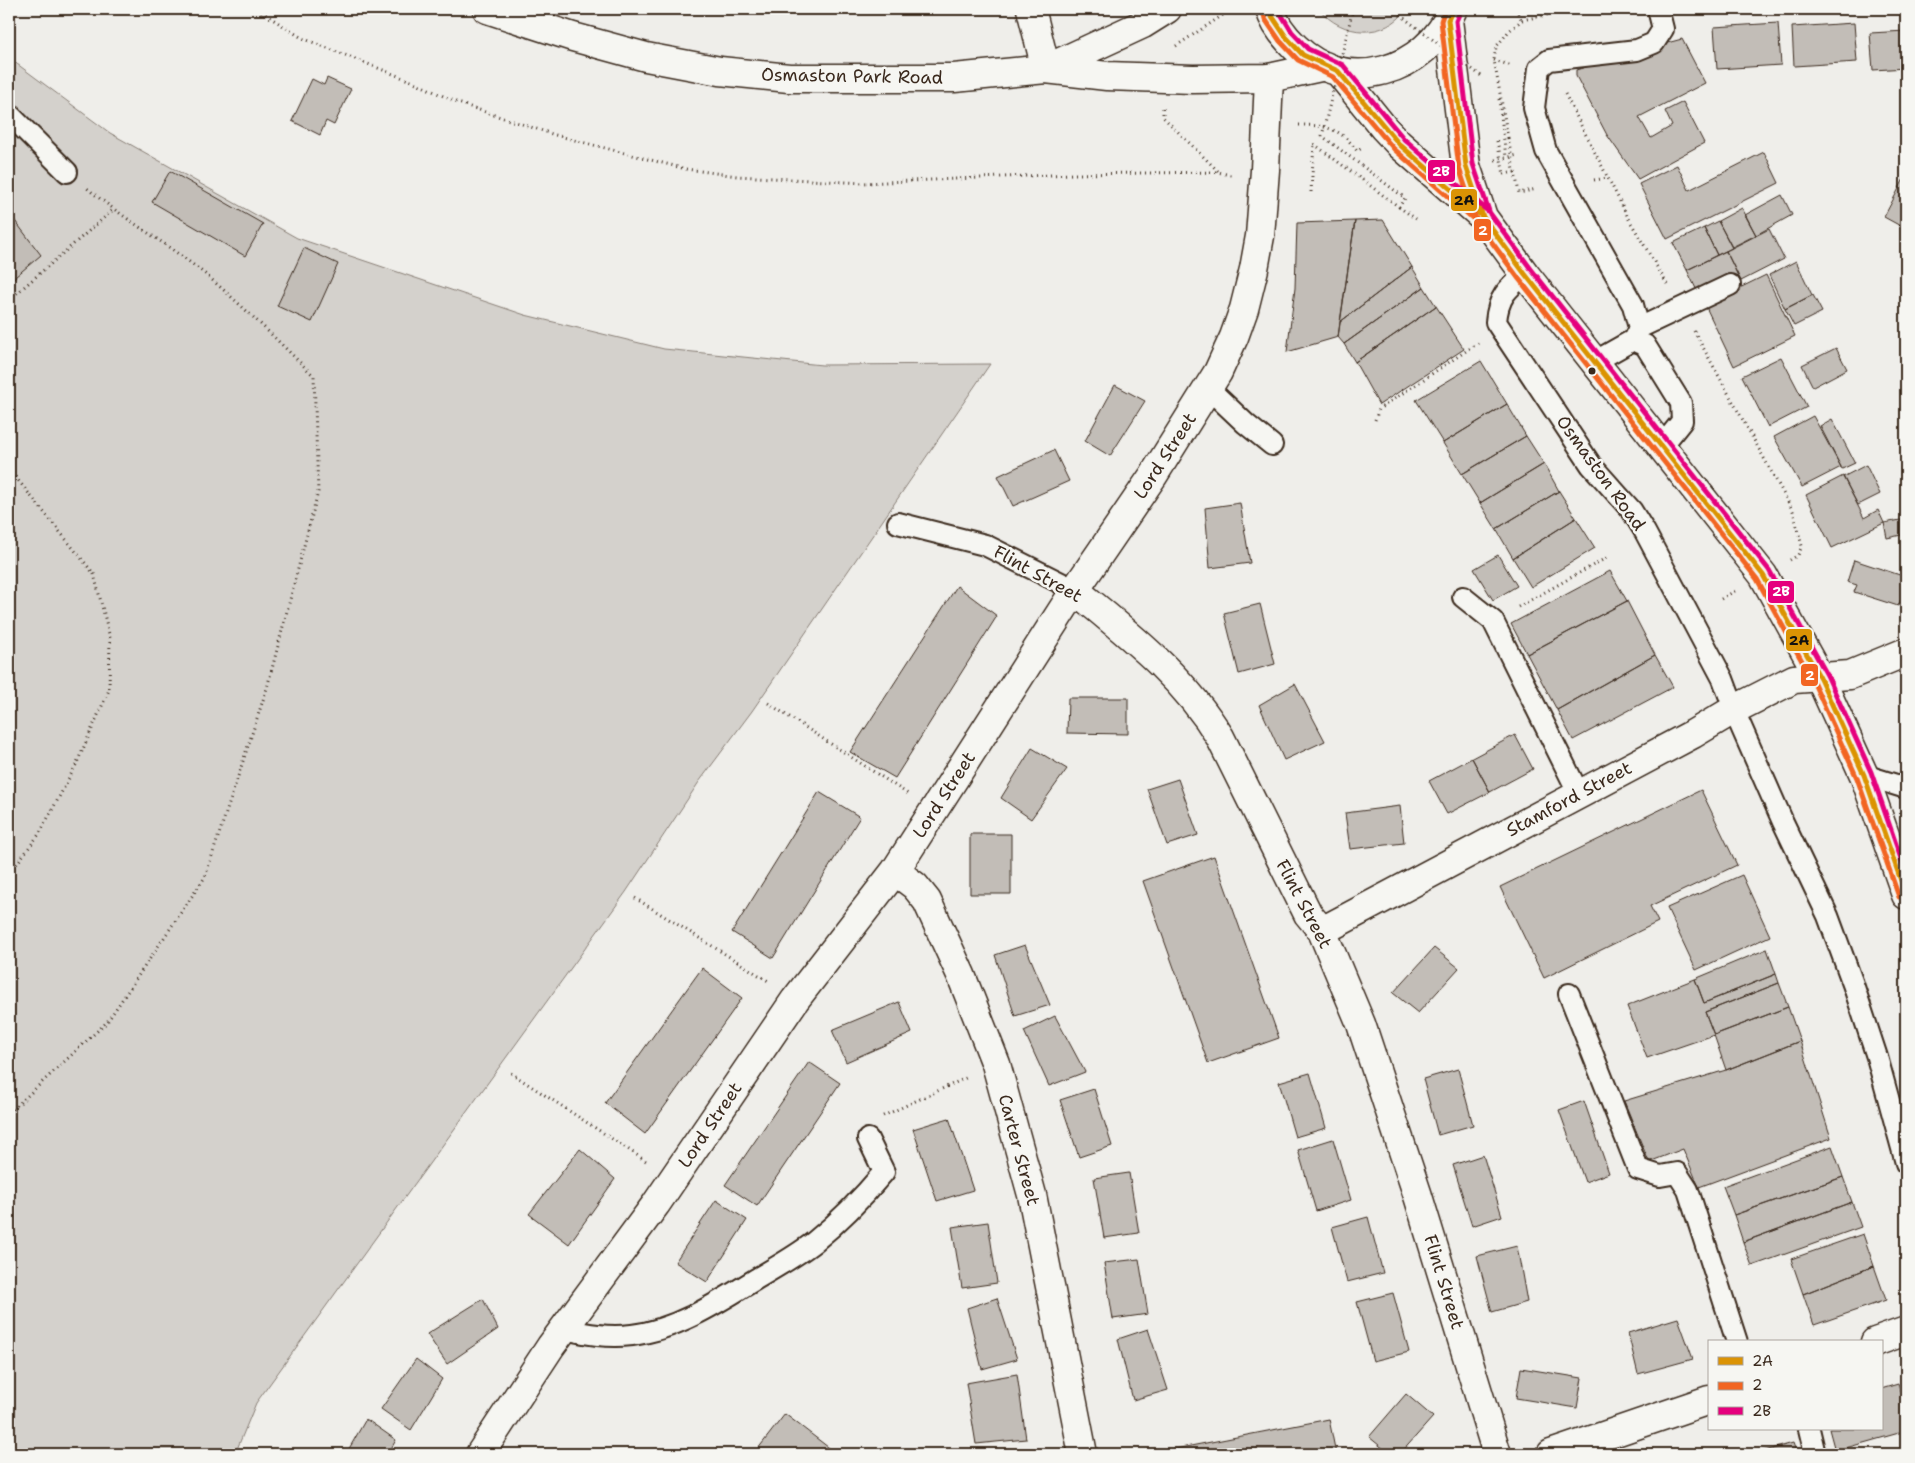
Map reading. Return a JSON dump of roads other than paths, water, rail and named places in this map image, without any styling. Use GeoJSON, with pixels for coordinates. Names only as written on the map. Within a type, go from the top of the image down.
{"type":"FeatureCollection","features":[{"type":"Feature","properties":{"kind":"main road","name":"Osmaston Park Road"},"geometry":{"type":"LineString","coordinates":[[487,9],[573,37],[646,57],[720,71],[789,78],[954,78],[1046,69],[1107,76],[1193,79],[1268,78],[1332,69]]}},
{"type":"Feature","properties":{"kind":"main road"},"geometry":{"type":"LineString","coordinates":[[1031,9],[1046,69]]}},
{"type":"Feature","properties":{"kind":"main road","name":"Osmaston Park Road"},"geometry":{"type":"LineString","coordinates":[[1046,69],[1143,24],[1167,9]]}},
{"type":"Feature","properties":{"kind":"main road"},"geometry":{"type":"LineString","coordinates":[[1270,9],[1272,16],[1286,37],[1303,55],[1332,69],[1364,74],[1390,69],[1414,58],[1434,42],[1451,15]]}},
{"type":"Feature","properties":{"kind":"main road"},"geometry":{"type":"LineString","coordinates":[[1451,15],[1466,166],[1483,217]]}},
{"type":"Feature","properties":{"kind":"main road"},"geometry":{"type":"LineString","coordinates":[[1332,69],[1399,144],[1483,217],[1524,274],[1763,576],[1820,678],[1864,775],[1906,895]]}},
{"type":"Feature","properties":{"kind":"main road","name":"Lord Street"},"geometry":{"type":"LineString","coordinates":[[480,1454],[564,1329],[673,1179],[795,1000],[895,871],[1075,590],[1154,476],[1218,372],[1244,309],[1260,236],[1265,170],[1268,78]]}},
{"type":"Feature","properties":{"kind":"main road","name":"Flint Street"},"geometry":{"type":"LineString","coordinates":[[1075,590],[1144,648],[1205,712],[1220,737],[1308,914],[1322,931],[1361,1024],[1418,1196],[1497,1454]]}},
{"type":"Feature","properties":{"kind":"main road","name":"Stamford Street"},"geometry":{"type":"LineString","coordinates":[[1322,931],[1693,734],[1735,708],[1794,679],[1850,675],[1906,652]]}},
{"type":"Feature","properties":{"kind":"main road","name":"Carter Street"},"geometry":{"type":"LineString","coordinates":[[895,871],[915,886],[927,901],[961,975],[996,1064],[1032,1195],[1083,1454]]}},
{"type":"Feature","properties":{"kind":"main road"},"geometry":{"type":"LineString","coordinates":[[1881,1340],[1906,1331]]}},
{"type":"Feature","properties":{"kind":"main road"},"geometry":{"type":"LineString","coordinates":[[1551,1454],[1708,1400]]}},
{"type":"Feature","properties":{"kind":"lane"},"geometry":{"type":"LineString","coordinates":[[1658,9],[1672,37]]}},
{"type":"Feature","properties":{"kind":"lane"},"geometry":{"type":"LineString","coordinates":[[1658,9],[1663,29],[1654,43],[1637,50],[1549,60],[1539,68],[1534,108],[1546,151],[1633,305],[1636,334],[1645,345],[1681,403],[1682,421],[1662,446]]}},
{"type":"Feature","properties":{"kind":"lane"},"geometry":{"type":"LineString","coordinates":[[9,114],[67,172]]}},
{"type":"Feature","properties":{"kind":"lane","name":"Osmaston Road"},"geometry":{"type":"LineString","coordinates":[[1524,274],[1505,291],[1497,308],[1496,322],[1591,465],[1632,511],[1723,679],[1739,722],[1783,822],[1828,916],[1874,1048],[1892,1106],[1906,1163]]}},
{"type":"Feature","properties":{"kind":"lane"},"geometry":{"type":"LineString","coordinates":[[1594,362],[1636,334],[1730,285]]}},
{"type":"Feature","properties":{"kind":"lane"},"geometry":{"type":"LineString","coordinates":[[1208,388],[1246,424],[1272,445]]}},
{"type":"Feature","properties":{"kind":"lane","name":"Flint Street"},"geometry":{"type":"LineString","coordinates":[[898,523],[985,545],[1075,590]]}},
{"type":"Feature","properties":{"kind":"lane"},"geometry":{"type":"LineString","coordinates":[[1463,597],[1493,621],[1579,794]]}},
{"type":"Feature","properties":{"kind":"lane"},"geometry":{"type":"LineString","coordinates":[[1864,775],[1906,788]]}},
{"type":"Feature","properties":{"kind":"lane"},"geometry":{"type":"LineString","coordinates":[[1569,994],[1638,1169],[1660,1176],[1677,1173],[1688,1190],[1736,1340]]}},
{"type":"Feature","properties":{"kind":"lane"},"geometry":{"type":"LineString","coordinates":[[564,1329],[597,1336],[632,1335],[658,1329],[713,1306],[814,1242],[845,1214],[884,1172],[868,1139]]}},
{"type":"Feature","properties":{"kind":"lane"},"geometry":{"type":"LineString","coordinates":[[1809,1430],[1815,1454]]}}]}
